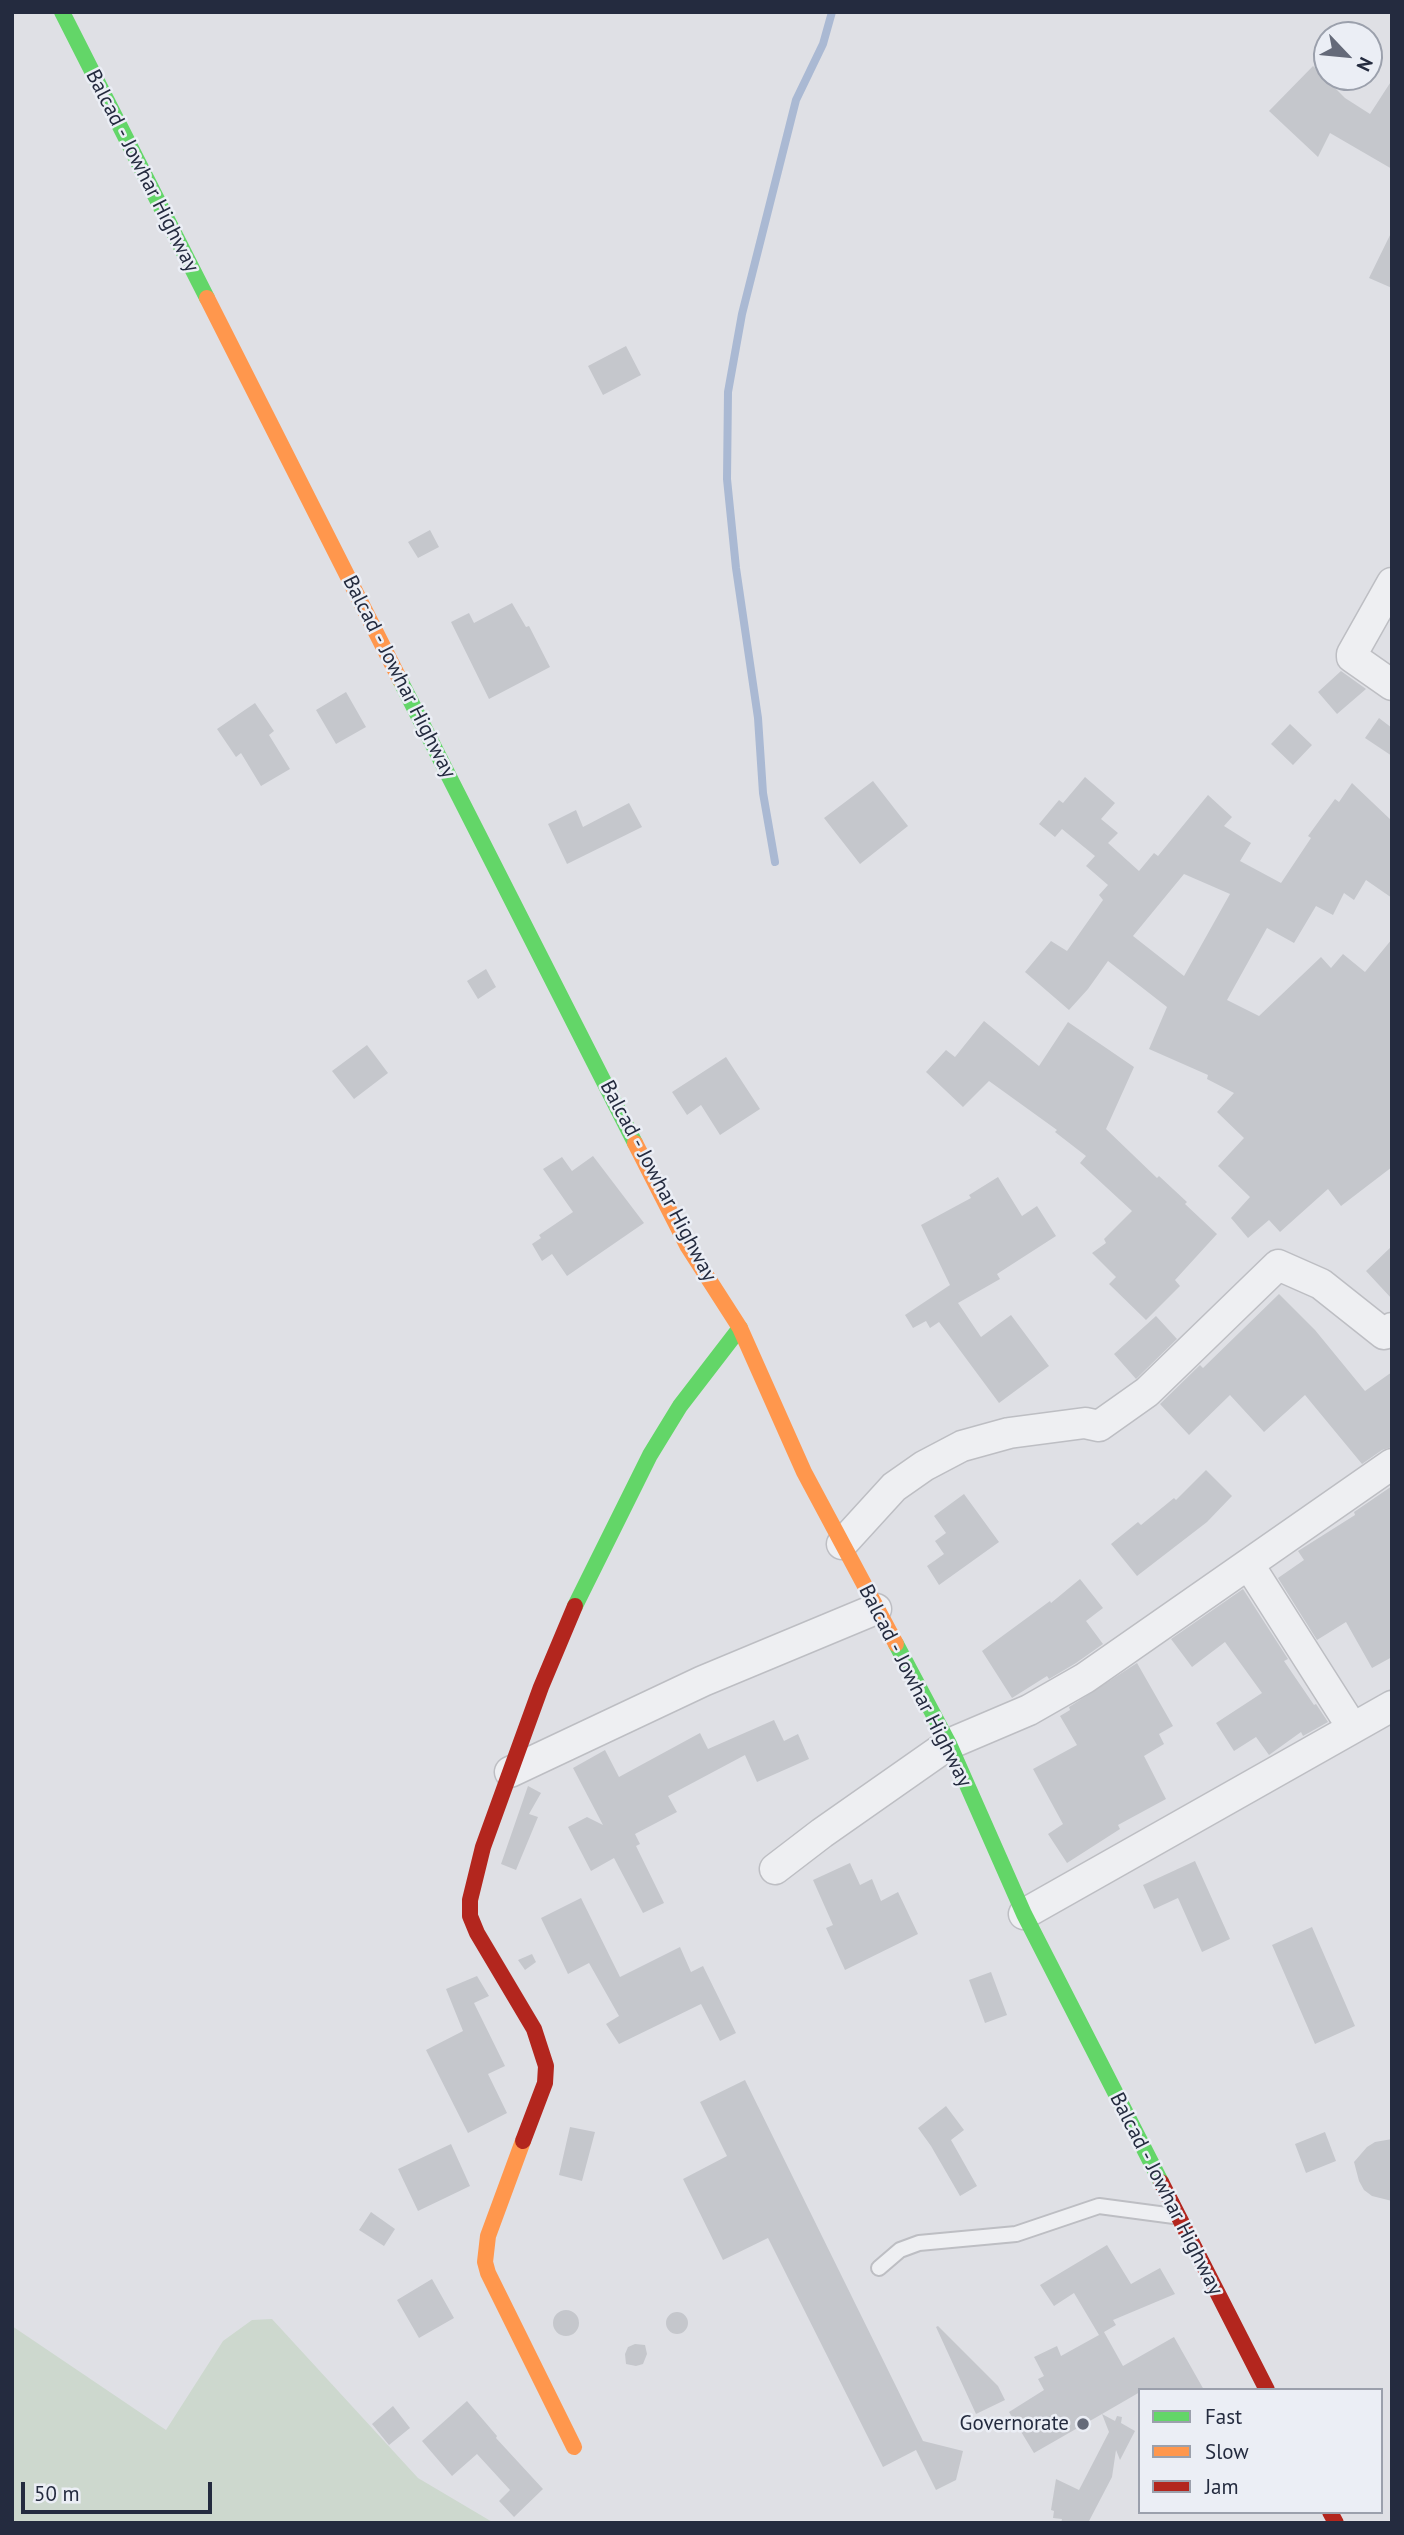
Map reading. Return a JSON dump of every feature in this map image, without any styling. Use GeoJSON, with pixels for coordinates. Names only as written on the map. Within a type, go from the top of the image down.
{"type":"FeatureCollection","features":[{"type":"Feature","properties":{"kind":"main road","name":"Balcad - Jowhar Highway"},"geometry":{"type":"LineString","coordinates":[[62,12],[688,1247],[740,1328],[804,1472],[949,1745],[1024,1914],[1265,2388]]}},
{"type":"Feature","properties":{"kind":"main road"},"geometry":{"type":"LineString","coordinates":[[574,2447],[485,2262],[488,2236],[545,2083],[545,2075],[541,2048],[534,2029],[477,1933],[470,1916],[470,1900],[483,1847],[510,1772],[541,1687],[586,1581],[650,1455],[680,1406],[740,1328]]}},
{"type":"Feature","properties":{"kind":"street"},"geometry":{"type":"LineString","coordinates":[[1392,583],[1352,654],[1352,657],[1392,685]]}},
{"type":"Feature","properties":{"kind":"street"},"geometry":{"type":"LineString","coordinates":[[842,1544],[894,1487],[924,1466],[962,1446],[1009,1433],[1085,1423],[1099,1426],[1147,1392],[1278,1265],[1321,1284],[1384,1334],[1392,1328]]}},
{"type":"Feature","properties":{"kind":"street"},"geometry":{"type":"LineString","coordinates":[[775,1870],[832,1825],[949,1745],[1029,1710],[1085,1678],[1392,1464]]}},
{"type":"Feature","properties":{"kind":"street"},"geometry":{"type":"LineString","coordinates":[[1249,1565],[1352,1727]]}},
{"type":"Feature","properties":{"kind":"street"},"geometry":{"type":"LineString","coordinates":[[510,1772],[704,1681],[876,1609]]}},
{"type":"Feature","properties":{"kind":"street"},"geometry":{"type":"LineString","coordinates":[[1024,1914],[1392,1706]]}},
{"type":"Feature","properties":{"kind":"lane"},"geometry":{"type":"LineString","coordinates":[[879,2269],[900,2250],[919,2243],[1016,2234],[1099,2206],[1179,2216]]}},
{"type":"Feature","properties":{"kind":"shaded area"},"geometry":{"type":"Polygon","coordinates":[[[272,2319],[418,2478],[494,2523],[12,2523],[12,2326],[166,2430],[223,2341],[252,2320],[272,2319]]]}},
{"type":"Feature","properties":{"kind":"building"},"geometry":{"type":"Polygon","coordinates":[[[1313,66],[1313,91],[1338,91],[1370,114],[1392,80],[1392,169],[1330,133],[1318,157],[1269,111],[1313,66]]]}},
{"type":"Feature","properties":{"kind":"building"},"geometry":{"type":"Polygon","coordinates":[[[1392,231],[1392,288],[1369,278],[1392,231]]]}},
{"type":"Feature","properties":{"kind":"building"},"geometry":{"type":"Polygon","coordinates":[[[626,346],[641,375],[603,395],[588,366],[626,346]]]}},
{"type":"Feature","properties":{"kind":"building"},"geometry":{"type":"Polygon","coordinates":[[[430,530],[439,547],[418,558],[408,542],[430,530]]]}},
{"type":"Feature","properties":{"kind":"building"},"geometry":{"type":"Polygon","coordinates":[[[512,603],[526,627],[529,626],[550,667],[489,699],[451,622],[469,613],[474,623],[512,603]]]}},
{"type":"Feature","properties":{"kind":"building"},"geometry":{"type":"Polygon","coordinates":[[[1341,671],[1366,689],[1337,714],[1318,692],[1341,671]]]}},
{"type":"Feature","properties":{"kind":"building"},"geometry":{"type":"Polygon","coordinates":[[[346,692],[366,727],[336,744],[316,710],[346,692]]]}},
{"type":"Feature","properties":{"kind":"building"},"geometry":{"type":"Polygon","coordinates":[[[255,703],[274,731],[269,735],[290,769],[261,786],[241,753],[236,757],[217,729],[255,703]]]}},
{"type":"Feature","properties":{"kind":"building"},"geometry":{"type":"Polygon","coordinates":[[[1379,718],[1392,728],[1392,756],[1365,738],[1379,718]]]}},
{"type":"Feature","properties":{"kind":"building"},"geometry":{"type":"Polygon","coordinates":[[[1290,724],[1312,745],[1293,765],[1271,744],[1290,724]]]}},
{"type":"Feature","properties":{"kind":"building"},"geometry":{"type":"Polygon","coordinates":[[[1085,777],[1115,803],[1101,819],[1118,833],[1108,843],[1139,871],[1154,853],[1158,856],[1208,795],[1232,817],[1224,826],[1251,843],[1240,861],[1281,883],[1311,838],[1308,836],[1335,799],[1339,802],[1352,783],[1392,821],[1392,898],[1366,880],[1354,900],[1344,893],[1333,915],[1316,906],[1294,943],[1267,928],[1227,1000],[1259,1016],[1321,957],[1331,968],[1343,954],[1365,972],[1392,939],[1392,1167],[1341,1206],[1328,1189],[1280,1232],[1269,1220],[1248,1238],[1231,1218],[1250,1197],[1218,1166],[1244,1138],[1217,1112],[1234,1093],[1207,1079],[1208,1075],[1149,1049],[1167,1007],[1108,961],[1069,1010],[1025,972],[1051,941],[1067,951],[1103,900],[1099,895],[1108,885],[1086,866],[1095,856],[1062,829],[1055,837],[1039,824],[1059,800],[1063,803],[1085,777]],[[1184,874],[1133,936],[1184,976],[1230,894],[1184,874]]]}},
{"type":"Feature","properties":{"kind":"building"},"geometry":{"type":"Polygon","coordinates":[[[873,781],[908,826],[860,864],[824,818],[873,781]]]}},
{"type":"Feature","properties":{"kind":"building"},"geometry":{"type":"Polygon","coordinates":[[[629,803],[642,827],[567,864],[548,824],[576,810],[583,827],[629,803]]]}},
{"type":"Feature","properties":{"kind":"building"},"geometry":{"type":"Polygon","coordinates":[[[486,969],[496,987],[478,999],[467,981],[486,969]]]}},
{"type":"Feature","properties":{"kind":"building"},"geometry":{"type":"Polygon","coordinates":[[[984,1021],[1039,1066],[1068,1022],[1134,1067],[1106,1129],[1157,1178],[1159,1176],[1187,1202],[1185,1204],[1217,1234],[1175,1280],[1180,1286],[1146,1320],[1109,1284],[1116,1277],[1092,1253],[1106,1243],[1104,1239],[1132,1211],[1080,1163],[1086,1156],[1055,1132],[1057,1130],[989,1081],[963,1107],[926,1072],[946,1050],[955,1057],[984,1021]]]}},
{"type":"Feature","properties":{"kind":"building"},"geometry":{"type":"Polygon","coordinates":[[[367,1045],[388,1073],[354,1099],[332,1071],[367,1045]]]}},
{"type":"Feature","properties":{"kind":"building"},"geometry":{"type":"Polygon","coordinates":[[[726,1057],[760,1109],[720,1135],[701,1105],[687,1115],[672,1092],[726,1057]]]}},
{"type":"Feature","properties":{"kind":"building"},"geometry":{"type":"Polygon","coordinates":[[[593,1156],[644,1223],[567,1276],[552,1254],[542,1261],[532,1244],[541,1238],[539,1235],[573,1212],[543,1169],[562,1157],[572,1171],[593,1156]]]}},
{"type":"Feature","properties":{"kind":"building"},"geometry":{"type":"Polygon","coordinates":[[[998,1177],[1022,1216],[1037,1206],[1056,1236],[997,1274],[1000,1279],[958,1303],[981,1337],[1011,1315],[1049,1366],[999,1403],[939,1322],[930,1328],[926,1321],[913,1328],[905,1315],[950,1285],[921,1225],[971,1198],[969,1195],[998,1177]]]}},
{"type":"Feature","properties":{"kind":"building"},"geometry":{"type":"Polygon","coordinates":[[[1392,1246],[1392,1299],[1366,1271],[1392,1246]]]}},
{"type":"Feature","properties":{"kind":"building"},"geometry":{"type":"Polygon","coordinates":[[[1279,1294],[1315,1330],[1365,1391],[1392,1372],[1392,1447],[1382,1450],[1362,1464],[1305,1395],[1264,1432],[1230,1395],[1189,1435],[1160,1404],[1200,1365],[1203,1368],[1279,1294]]]}},
{"type":"Feature","properties":{"kind":"building"},"geometry":{"type":"Polygon","coordinates":[[[1156,1316],[1177,1339],[1136,1379],[1114,1354],[1156,1316]]]}},
{"type":"Feature","properties":{"kind":"building"},"geometry":{"type":"Polygon","coordinates":[[[1206,1470],[1232,1496],[1207,1522],[1137,1576],[1111,1544],[1138,1522],[1141,1525],[1174,1498],[1176,1500],[1206,1470]]]}},
{"type":"Feature","properties":{"kind":"building"},"geometry":{"type":"Polygon","coordinates":[[[1392,1486],[1392,1657],[1372,1668],[1346,1622],[1317,1640],[1278,1578],[1304,1560],[1298,1551],[1355,1515],[1354,1512],[1392,1486]]]}},
{"type":"Feature","properties":{"kind":"building"},"geometry":{"type":"Polygon","coordinates":[[[964,1494],[999,1542],[939,1585],[927,1566],[944,1554],[935,1541],[946,1533],[934,1516],[964,1494]]]}},
{"type":"Feature","properties":{"kind":"building"},"geometry":{"type":"Polygon","coordinates":[[[1080,1579],[1103,1608],[1086,1621],[1103,1644],[1076,1663],[1049,1679],[1047,1676],[1012,1698],[982,1651],[1050,1601],[1051,1603],[1080,1579]]]}},
{"type":"Feature","properties":{"kind":"building"},"geometry":{"type":"Polygon","coordinates":[[[1243,1589],[1288,1659],[1284,1661],[1328,1722],[1303,1736],[1301,1732],[1269,1755],[1256,1737],[1234,1751],[1216,1723],[1262,1693],[1225,1642],[1192,1667],[1171,1639],[1243,1589]]]}},
{"type":"Feature","properties":{"kind":"building"},"geometry":{"type":"Polygon","coordinates":[[[1137,1663],[1173,1726],[1159,1734],[1164,1744],[1144,1756],[1166,1799],[1118,1825],[1120,1829],[1067,1863],[1048,1834],[1063,1824],[1033,1769],[1077,1745],[1060,1716],[1070,1710],[1069,1707],[1137,1663]]]}},
{"type":"Feature","properties":{"kind":"building"},"geometry":{"type":"Polygon","coordinates":[[[774,1720],[784,1741],[798,1734],[809,1759],[757,1782],[745,1755],[668,1796],[677,1812],[635,1834],[640,1844],[636,1846],[664,1903],[643,1913],[614,1858],[591,1871],[568,1827],[587,1817],[603,1825],[573,1768],[605,1750],[619,1777],[700,1733],[708,1749],[774,1720]]]}},
{"type":"Feature","properties":{"kind":"building"},"geometry":{"type":"Polygon","coordinates":[[[528,1786],[541,1793],[529,1814],[538,1817],[516,1870],[501,1864],[528,1786]]]}},
{"type":"Feature","properties":{"kind":"building"},"geometry":{"type":"Polygon","coordinates":[[[1195,1861],[1230,1939],[1202,1952],[1178,1898],[1154,1909],[1143,1885],[1195,1861]]]}},
{"type":"Feature","properties":{"kind":"building"},"geometry":{"type":"Polygon","coordinates":[[[850,1863],[860,1885],[872,1879],[881,1901],[898,1892],[918,1934],[845,1970],[826,1928],[833,1925],[813,1880],[850,1863]]]}},
{"type":"Feature","properties":{"kind":"building"},"geometry":{"type":"Polygon","coordinates":[[[581,1898],[620,1977],[680,1947],[691,1972],[703,1966],[736,2033],[720,2041],[701,2004],[619,2044],[606,2024],[619,2016],[589,1963],[568,1974],[541,1918],[581,1898]]]}},
{"type":"Feature","properties":{"kind":"building"},"geometry":{"type":"Polygon","coordinates":[[[1312,1927],[1355,2026],[1315,2044],[1272,1945],[1312,1927]]]}},
{"type":"Feature","properties":{"kind":"building"},"geometry":{"type":"Polygon","coordinates":[[[532,1954],[536,1962],[525,1970],[518,1960],[532,1954]]]}},
{"type":"Feature","properties":{"kind":"building"},"geometry":{"type":"Polygon","coordinates":[[[991,1972],[1007,2015],[985,2023],[969,1980],[991,1972]]]}},
{"type":"Feature","properties":{"kind":"building"},"geometry":{"type":"Polygon","coordinates":[[[477,1976],[489,1996],[474,2003],[505,2066],[488,2074],[507,2113],[468,2133],[426,2050],[463,2031],[446,1989],[477,1976]]]}},
{"type":"Feature","properties":{"kind":"building"},"geometry":{"type":"Polygon","coordinates":[[[745,2080],[923,2441],[963,2451],[956,2480],[936,2490],[916,2450],[883,2467],[768,2238],[723,2260],[683,2179],[727,2156],[700,2102],[745,2080]]]}},
{"type":"Feature","properties":{"kind":"building"},"geometry":{"type":"Polygon","coordinates":[[[946,2106],[964,2130],[951,2140],[977,2186],[960,2196],[918,2128],[946,2106]]]}},
{"type":"Feature","properties":{"kind":"building"},"geometry":{"type":"Polygon","coordinates":[[[570,2127],[595,2132],[582,2181],[559,2175],[570,2127]]]}},
{"type":"Feature","properties":{"kind":"building"},"geometry":{"type":"Polygon","coordinates":[[[1325,2132],[1336,2161],[1306,2173],[1295,2144],[1325,2132]]]}},
{"type":"Feature","properties":{"kind":"building"},"geometry":{"type":"Polygon","coordinates":[[[1392,2139],[1392,2201],[1372,2196],[1364,2190],[1354,2162],[1375,2142],[1392,2139]]]}},
{"type":"Feature","properties":{"kind":"building"},"geometry":{"type":"Polygon","coordinates":[[[451,2144],[470,2186],[418,2211],[398,2169],[451,2144]]]}},
{"type":"Feature","properties":{"kind":"building"},"geometry":{"type":"Polygon","coordinates":[[[371,2212],[395,2229],[384,2246],[359,2230],[371,2212]]]}},
{"type":"Feature","properties":{"kind":"building"},"geometry":{"type":"Polygon","coordinates":[[[1107,2245],[1131,2284],[1160,2268],[1175,2294],[1113,2320],[1116,2325],[1104,2332],[1123,2366],[1174,2337],[1203,2388],[1138,2388],[1138,2393],[1034,2453],[1009,2412],[1044,2390],[1038,2379],[1044,2376],[1034,2357],[1057,2346],[1061,2356],[1099,2335],[1074,2293],[1054,2306],[1040,2285],[1107,2245]]]}},
{"type":"Feature","properties":{"kind":"building"},"geometry":{"type":"Polygon","coordinates":[[[432,2279],[454,2318],[419,2338],[397,2300],[432,2279]]]}},
{"type":"Feature","properties":{"kind":"building"},"geometry":{"type":"Polygon","coordinates":[[[566,2310],[575,2314],[579,2323],[575,2332],[566,2336],[557,2332],[553,2323],[557,2314],[566,2310]]]}},
{"type":"Feature","properties":{"kind":"building"},"geometry":{"type":"Polygon","coordinates":[[[677,2312],[685,2315],[688,2323],[685,2331],[677,2334],[669,2331],[666,2323],[669,2315],[677,2312]]]}},
{"type":"Feature","properties":{"kind":"building"},"geometry":{"type":"Polygon","coordinates":[[[938,2326],[998,2386],[1005,2400],[976,2414],[936,2327],[938,2326]]]}},
{"type":"Feature","properties":{"kind":"building"},"geometry":{"type":"Polygon","coordinates":[[[635,2344],[645,2345],[647,2354],[643,2364],[636,2366],[626,2364],[625,2354],[628,2347],[635,2344]]]}},
{"type":"Feature","properties":{"kind":"building"},"geometry":{"type":"Polygon","coordinates":[[[467,2401],[496,2438],[543,2489],[514,2517],[499,2501],[510,2490],[477,2454],[452,2476],[422,2441],[467,2401]]]}},
{"type":"Feature","properties":{"kind":"building"},"geometry":{"type":"Polygon","coordinates":[[[393,2406],[410,2428],[389,2445],[372,2424],[393,2406]]]}},
{"type":"Feature","properties":{"kind":"building"},"geometry":{"type":"Polygon","coordinates":[[[1102,2414],[1115,2421],[1117,2416],[1122,2417],[1121,2423],[1135,2431],[1120,2460],[1116,2450],[1112,2477],[1088,2523],[1061,2523],[1062,2519],[1053,2518],[1054,2511],[1051,2510],[1056,2479],[1079,2490],[1109,2432],[1102,2414]]]}},
{"type":"Feature","properties":{"kind":"waterway"},"geometry":{"type":"LineString","coordinates":[[775,862],[763,793],[758,718],[736,568],[727,479],[728,392],[742,314],[796,100],[823,44],[832,12]]}},
{"type":"Feature","properties":{"kind":"traffic: fast"},"geometry":{"type":"LineString","coordinates":[[62,12],[207,298]]}},
{"type":"Feature","properties":{"kind":"traffic: fast"},"geometry":{"type":"LineString","coordinates":[[400,680],[635,1143]]}},
{"type":"Feature","properties":{"kind":"traffic: fast"},"geometry":{"type":"LineString","coordinates":[[575,1606],[650,1455],[680,1406],[740,1328]]}},
{"type":"Feature","properties":{"kind":"traffic: fast"},"geometry":{"type":"LineString","coordinates":[[896,1644],[949,1744],[1024,1914],[1161,2182]]}},
{"type":"Feature","properties":{"kind":"traffic: slow"},"geometry":{"type":"LineString","coordinates":[[207,298],[400,680]]}},
{"type":"Feature","properties":{"kind":"traffic: slow"},"geometry":{"type":"LineString","coordinates":[[635,1143],[688,1247],[740,1328],[804,1472],[896,1644]]}},
{"type":"Feature","properties":{"kind":"traffic: slow"},"geometry":{"type":"LineString","coordinates":[[523,2141],[488,2236],[485,2262],[574,2447]]}},
{"type":"Feature","properties":{"kind":"traffic: jam"},"geometry":{"type":"LineString","coordinates":[[523,2141],[545,2083],[546,2066],[534,2029],[477,1933],[470,1916],[470,1900],[483,1847],[541,1687],[575,1606]]}},
{"type":"Feature","properties":{"kind":"traffic: jam"},"geometry":{"type":"LineString","coordinates":[[1161,2182],[1266,2388]]}},
{"type":"Feature","properties":{"kind":"traffic: jam"},"geometry":{"type":"LineString","coordinates":[[1331,2514],[1336,2523]]}},
{"type":"Feature","properties":{"kind":"place","name":"Governorate"},"geometry":{"type":"Point","coordinates":[1083,2424]}}]}
